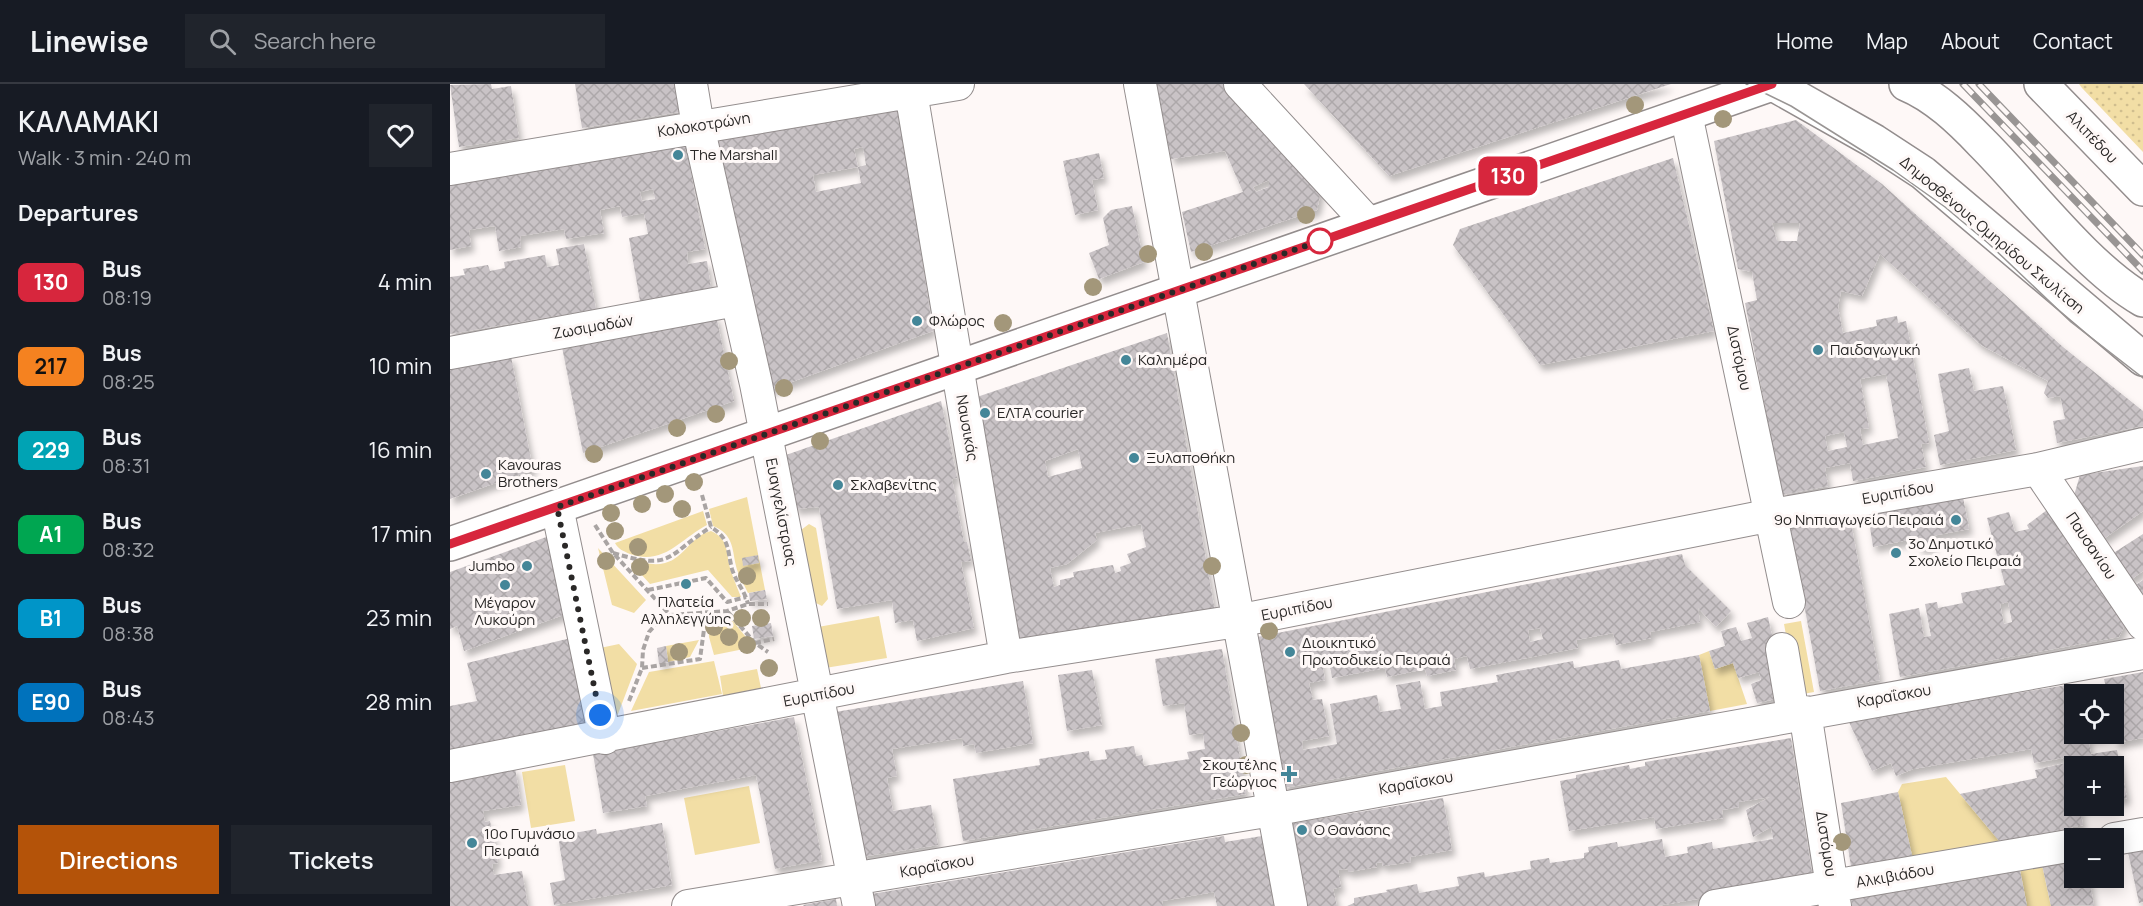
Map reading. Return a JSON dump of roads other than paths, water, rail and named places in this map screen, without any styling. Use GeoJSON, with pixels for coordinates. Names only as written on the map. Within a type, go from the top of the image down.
{"type":"FeatureCollection","features":[{"type":"Feature","properties":{"kind":"main road"},"geometry":{"type":"LineString","coordinates":[[450,544],[1772,84]]}},
{"type":"Feature","properties":{"kind":"main road","name":"Δημοσθένους Ομηρίδου Σκυλίτση"},"geometry":{"type":"LineString","coordinates":[[1772,84],[1874,141],[1923,173],[2143,359]]}},
{"type":"Feature","properties":{"kind":"main road"},"geometry":{"type":"LineString","coordinates":[[1906,84],[1946,109],[1996,157],[2087,254],[2116,281],[2143,300]]}},
{"type":"Feature","properties":{"kind":"main road","name":"Αλιπέδου"},"geometry":{"type":"LineString","coordinates":[[2042,84],[2143,189]]}},
{"type":"Feature","properties":{"kind":"street","name":"Ευαγγελίστριας"},"geometry":{"type":"LineString","coordinates":[[691,84],[698,126],[766,434],[857,893]]}},
{"type":"Feature","properties":{"kind":"street","name":"Κολοκοτρώνη"},"geometry":{"type":"LineString","coordinates":[[450,169],[958,84]]}},
{"type":"Feature","properties":{"kind":"street"},"geometry":{"type":"LineString","coordinates":[[1140,84],[1291,906]]}},
{"type":"Feature","properties":{"kind":"street"},"geometry":{"type":"LineString","coordinates":[[1240,84],[1370,224]]}},
{"type":"Feature","properties":{"kind":"street","name":"Ναυσικάς"},"geometry":{"type":"LineString","coordinates":[[911,92],[1006,657]]}},
{"type":"Feature","properties":{"kind":"street","name":"Διστόμου"},"geometry":{"type":"LineString","coordinates":[[1686,114],[1789,602]]}},
{"type":"Feature","properties":{"kind":"street","name":"Ζωσιμαδών"},"geometry":{"type":"LineString","coordinates":[[450,353],[736,300]]}},
{"type":"Feature","properties":{"kind":"street","name":"Ευριπίδου"},"geometry":{"type":"LineString","coordinates":[[450,766],[604,738],[1006,657],[1237,621],[1772,515],[2038,468],[2143,444]]}},
{"type":"Feature","properties":{"kind":"street","name":"Παυσανίου"},"geometry":{"type":"LineString","coordinates":[[2038,468],[2143,624]]}},
{"type":"Feature","properties":{"kind":"street"},"geometry":{"type":"LineString","coordinates":[[568,503],[604,738]]}},
{"type":"Feature","properties":{"kind":"street","name":"Διστόμου"},"geometry":{"type":"LineString","coordinates":[[1782,649],[1799,713],[1833,896]]}},
{"type":"Feature","properties":{"kind":"street","name":"Καραΐσκου"},"geometry":{"type":"LineString","coordinates":[[688,906],[857,893],[1272,810],[1799,713],[2143,653]]}},
{"type":"Feature","properties":{"kind":"street"},"geometry":{"type":"LineString","coordinates":[[2124,837],[2143,834]]}},
{"type":"Feature","properties":{"kind":"street","name":"Αλκιβιάδου"},"geometry":{"type":"LineString","coordinates":[[1715,906],[1833,896],[2064,848]]}},
{"type":"Feature","properties":{"kind":"tram line"},"geometry":{"type":"LineString","coordinates":[[1746,84],[1791,106],[1893,170],[1945,207],[1988,243],[2071,322],[2143,378]]}},
{"type":"Feature","properties":{"kind":"railway"},"geometry":{"type":"LineString","coordinates":[[1963,84],[2143,271]]}},
{"type":"Feature","properties":{"kind":"railway"},"geometry":{"type":"LineString","coordinates":[[1979,84],[2143,255]]}},
{"type":"Feature","properties":{"kind":"place","name":"The Marshall"},"geometry":{"type":"Point","coordinates":[678,155]}},
{"type":"Feature","properties":{"kind":"place","name":"Φλώρος"},"geometry":{"type":"Point","coordinates":[917,321]}},
{"type":"Feature","properties":{"kind":"place","name":"Παιδαγωγική"},"geometry":{"type":"Point","coordinates":[1818,350]}},
{"type":"Feature","properties":{"kind":"place","name":"Καλημέρα"},"geometry":{"type":"Point","coordinates":[1126,360]}},
{"type":"Feature","properties":{"kind":"place","name":"ΕΛΤΑ courier"},"geometry":{"type":"Point","coordinates":[985,413]}},
{"type":"Feature","properties":{"kind":"place","name":"Ξυλαποθήκη"},"geometry":{"type":"Point","coordinates":[1134,458]}},
{"type":"Feature","properties":{"kind":"place","name":"Kavouras Brothers"},"geometry":{"type":"Point","coordinates":[486,474]}},
{"type":"Feature","properties":{"kind":"place","name":"Σκλαβενίτης"},"geometry":{"type":"Point","coordinates":[838,485]}},
{"type":"Feature","properties":{"kind":"place","name":"9o Νηπιαγωγείο Πειραιά"},"geometry":{"type":"Point","coordinates":[1956,520]}},
{"type":"Feature","properties":{"kind":"place","name":"3ο Δημοτικό Σχολείο Πειραιά"},"geometry":{"type":"Point","coordinates":[1896,553]}},
{"type":"Feature","properties":{"kind":"place","name":"Jumbo"},"geometry":{"type":"Point","coordinates":[527,566]}},
{"type":"Feature","properties":{"kind":"place","name":"Πλατεία Αλληλεγγύης"},"geometry":{"type":"Point","coordinates":[686,584]}},
{"type":"Feature","properties":{"kind":"place","name":"Μέγαρον Λυκούρη"},"geometry":{"type":"Point","coordinates":[505,585]}},
{"type":"Feature","properties":{"kind":"place","name":"Διοικητικό Πρωτοδικείο Πειραιά"},"geometry":{"type":"Point","coordinates":[1290,652]}},
{"type":"Feature","properties":{"kind":"place","name":"Σκουτέλης Γεώργιος"},"geometry":{"type":"Point","coordinates":[1289,774]}},
{"type":"Feature","properties":{"kind":"place","name":"Ο Θανάσης"},"geometry":{"type":"Point","coordinates":[1302,830]}},
{"type":"Feature","properties":{"kind":"place","name":"10ο Γυμνάσιο Πειραιά"},"geometry":{"type":"Point","coordinates":[472,843]}}]}
